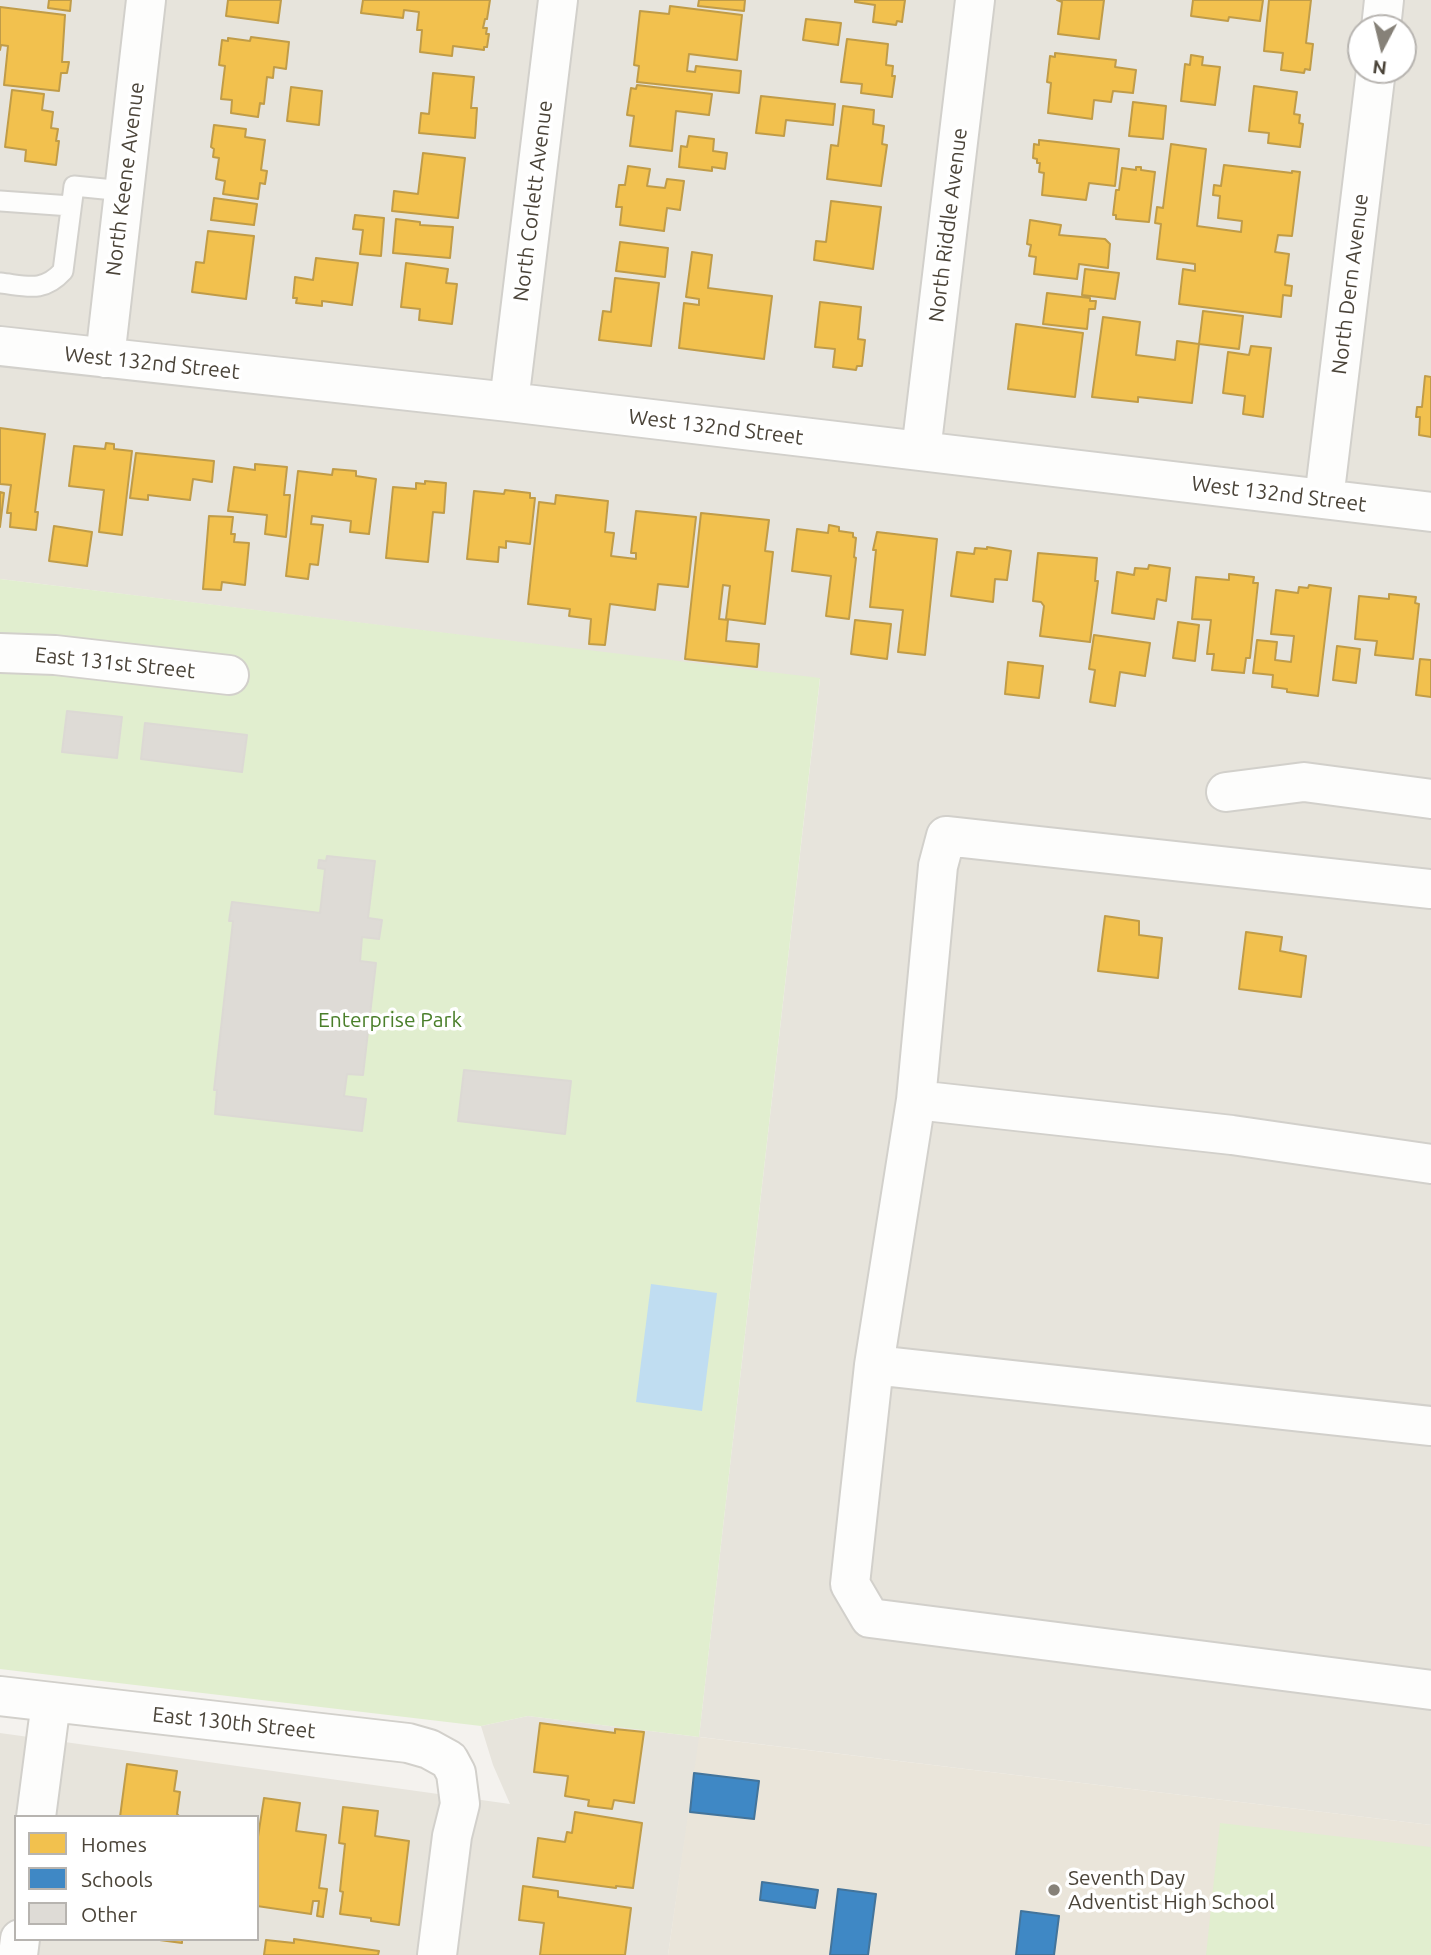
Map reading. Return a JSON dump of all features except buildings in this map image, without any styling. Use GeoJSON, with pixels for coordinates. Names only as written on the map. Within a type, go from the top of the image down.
{"type":"FeatureCollection","features":[{"type":"Feature","properties":{"kind":"street","name":"North Keene Avenue"},"geometry":{"type":"LineString","coordinates":[[105,358],[146,0]]}},
{"type":"Feature","properties":{"kind":"street","name":"North Corlett Avenue"},"geometry":{"type":"LineString","coordinates":[[509,402],[558,0]]}},
{"type":"Feature","properties":{"kind":"street","name":"North Riddle Avenue"},"geometry":{"type":"LineString","coordinates":[[921,451],[975,0]]}},
{"type":"Feature","properties":{"kind":"street","name":"North Dern Avenue"},"geometry":{"type":"LineString","coordinates":[[1324,499],[1374,84]]}},
{"type":"Feature","properties":{"kind":"street","name":"West 132nd Street"},"geometry":{"type":"LineString","coordinates":[[0,346],[509,402],[1431,512]]}},
{"type":"Feature","properties":{"kind":"street","name":"East 131st Street"},"geometry":{"type":"LineString","coordinates":[[0,653],[55,654],[229,675]]}},
{"type":"Feature","properties":{"kind":"street"},"geometry":{"type":"LineString","coordinates":[[1226,792],[1304,782],[1431,799]]}},
{"type":"Feature","properties":{"kind":"street"},"geometry":{"type":"LineString","coordinates":[[1431,889],[946,836],[939,866],[916,1100],[874,1365],[850,1584],[870,1618],[1431,1690]]}},
{"type":"Feature","properties":{"kind":"street"},"geometry":{"type":"LineString","coordinates":[[916,1100],[1232,1135],[1431,1164]]}},
{"type":"Feature","properties":{"kind":"street"},"geometry":{"type":"LineString","coordinates":[[874,1365],[1431,1426]]}},
{"type":"Feature","properties":{"kind":"street","name":"East 130th Street"},"geometry":{"type":"LineString","coordinates":[[0,1696],[408,1743],[429,1749],[449,1760],[456,1773],[460,1804],[452,1836],[438,1955]]}},
{"type":"Feature","properties":{"kind":"street"},"geometry":{"type":"LineString","coordinates":[[36,1815],[51,1702]]}},
{"type":"Feature","properties":{"kind":"lane"},"geometry":{"type":"LineString","coordinates":[[0,283],[40,287],[54,281],[63,271],[74,186],[124,191]]}},
{"type":"Feature","properties":{"kind":"lane"},"geometry":{"type":"LineString","coordinates":[[0,201],[71,206]]}},
{"type":"Feature","properties":{"kind":"shaded area"},"geometry":{"type":"Polygon","coordinates":[[[0,0],[1431,0],[1431,1825],[700,1737],[668,1955],[0,1955],[0,1733],[510,1804],[493,1765],[481,1726],[528,1716],[699,1737],[820,679],[0,579],[0,0]]]}},
{"type":"Feature","properties":{"kind":"shaded area","name":"Seventh Day Adventist High School"},"geometry":{"type":"Polygon","coordinates":[[[699,1737],[1431,1825],[1431,1955],[668,1955],[699,1737]]]}},
{"type":"Feature","properties":{"kind":"green space","name":"Enterprise Park"},"geometry":{"type":"Polygon","coordinates":[[[0,579],[820,678],[699,1737],[528,1716],[481,1726],[0,1669],[0,579]]]}},
{"type":"Feature","properties":{"kind":"green space"},"geometry":{"type":"Polygon","coordinates":[[[1220,1823],[1431,1847],[1431,1955],[1206,1955],[1220,1823]]]}},
{"type":"Feature","properties":{"kind":"water"},"geometry":{"type":"Polygon","coordinates":[[[651,1284],[717,1293],[702,1411],[636,1402],[651,1284]]]}},
{"type":"Feature","properties":{"kind":"place","name":"Seventh Day Adventist High School"},"geometry":{"type":"Point","coordinates":[1054,1890]}}]}
